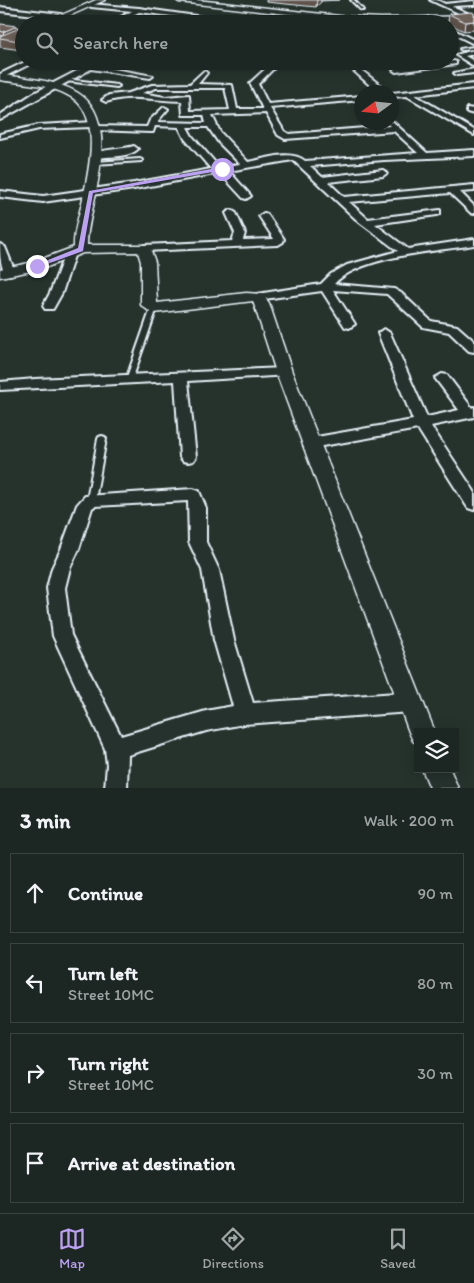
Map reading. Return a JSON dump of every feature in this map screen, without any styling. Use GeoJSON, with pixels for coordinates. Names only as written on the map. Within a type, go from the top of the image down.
{"type":"FeatureCollection","features":[{"type":"Feature","properties":{"kind":"street"},"geometry":{"type":"LineString","coordinates":[[64,15],[102,0]]}},
{"type":"Feature","properties":{"kind":"street"},"geometry":{"type":"LineString","coordinates":[[179,0],[313,15]]}},
{"type":"Feature","properties":{"kind":"street"},"geometry":{"type":"LineString","coordinates":[[433,0],[473,18]]}},
{"type":"Feature","properties":{"kind":"street"},"geometry":{"type":"LineString","coordinates":[[0,7],[9,3]]}},
{"type":"Feature","properties":{"kind":"street"},"geometry":{"type":"LineString","coordinates":[[445,5],[474,3]]}},
{"type":"Feature","properties":{"kind":"street"},"geometry":{"type":"LineString","coordinates":[[91,5],[177,15]]}},
{"type":"Feature","properties":{"kind":"street"},"geometry":{"type":"LineString","coordinates":[[0,7],[54,15]]}},
{"type":"Feature","properties":{"kind":"street"},"geometry":{"type":"LineString","coordinates":[[129,15],[139,10]]}},
{"type":"Feature","properties":{"kind":"street"},"geometry":{"type":"LineString","coordinates":[[459,18],[473,18]]}},
{"type":"Feature","properties":{"kind":"street"},"geometry":{"type":"LineString","coordinates":[[459,34],[474,42]]}},
{"type":"Feature","properties":{"kind":"street"},"geometry":{"type":"LineString","coordinates":[[473,52],[459,55],[474,64]]}},
{"type":"Feature","properties":{"kind":"street"},"geometry":{"type":"LineString","coordinates":[[0,77],[15,70]]}},
{"type":"Feature","properties":{"kind":"street"},"geometry":{"type":"LineString","coordinates":[[0,118],[51,87],[84,70]]}},
{"type":"Feature","properties":{"kind":"street"},"geometry":{"type":"LineString","coordinates":[[110,70],[150,76]]}},
{"type":"Feature","properties":{"kind":"street"},"geometry":{"type":"LineString","coordinates":[[268,70],[254,83],[254,86],[268,108],[280,133],[293,149]]}},
{"type":"Feature","properties":{"kind":"street"},"geometry":{"type":"LineString","coordinates":[[357,70],[375,85]]}},
{"type":"Feature","properties":{"kind":"street"},"geometry":{"type":"LineString","coordinates":[[457,73],[474,71]]}},
{"type":"Feature","properties":{"kind":"street"},"geometry":{"type":"LineString","coordinates":[[192,86],[204,73]]}},
{"type":"Feature","properties":{"kind":"street"},"geometry":{"type":"LineString","coordinates":[[0,77],[51,87],[73,94],[80,98],[90,114],[94,126],[95,159],[91,192],[80,246],[75,252],[48,306]]}},
{"type":"Feature","properties":{"kind":"street"},"geometry":{"type":"LineString","coordinates":[[130,95],[156,86],[228,86],[234,111]]}},
{"type":"Feature","properties":{"kind":"street"},"geometry":{"type":"LineString","coordinates":[[399,95],[474,86]]}},
{"type":"Feature","properties":{"kind":"street"},"geometry":{"type":"LineString","coordinates":[[344,88],[354,94]]}},
{"type":"Feature","properties":{"kind":"street"},"geometry":{"type":"LineString","coordinates":[[409,94],[473,131]]}},
{"type":"Feature","properties":{"kind":"street"},"geometry":{"type":"LineString","coordinates":[[106,100],[114,95],[165,99],[186,98],[186,113],[234,111],[354,99]]}},
{"type":"Feature","properties":{"kind":"street"},"geometry":{"type":"LineString","coordinates":[[130,95],[130,100],[161,107],[150,129]]}},
{"type":"Feature","properties":{"kind":"street"},"geometry":{"type":"LineString","coordinates":[[208,112],[211,125],[216,133],[246,165]]}},
{"type":"Feature","properties":{"kind":"street"},"geometry":{"type":"LineString","coordinates":[[0,136],[39,127],[94,126],[150,129],[182,124],[211,125]]}},
{"type":"Feature","properties":{"kind":"street"},"geometry":{"type":"LineString","coordinates":[[182,124],[188,137],[246,196]]}},
{"type":"Feature","properties":{"kind":"street"},"geometry":{"type":"LineString","coordinates":[[284,136],[354,129]]}},
{"type":"Feature","properties":{"kind":"street"},"geometry":{"type":"LineString","coordinates":[[399,130],[425,154]]}},
{"type":"Feature","properties":{"kind":"street"},"geometry":{"type":"LineString","coordinates":[[0,140],[10,142]]}},
{"type":"Feature","properties":{"kind":"street"},"geometry":{"type":"LineString","coordinates":[[95,159],[134,149]]}},
{"type":"Feature","properties":{"kind":"street"},"geometry":{"type":"LineString","coordinates":[[303,164],[425,154],[474,154]]}},
{"type":"Feature","properties":{"kind":"street"},"geometry":{"type":"LineString","coordinates":[[0,194],[43,199],[290,157],[303,164],[366,222],[390,238],[407,253]]}},
{"type":"Feature","properties":{"kind":"street"},"geometry":{"type":"LineString","coordinates":[[322,180],[383,173]]}},
{"type":"Feature","properties":{"kind":"street"},"geometry":{"type":"LineString","coordinates":[[341,200],[387,194],[474,188]]}},
{"type":"Feature","properties":{"kind":"street"},"geometry":{"type":"LineString","coordinates":[[452,190],[474,211]]}},
{"type":"Feature","properties":{"kind":"street"},"geometry":{"type":"LineString","coordinates":[[366,222],[436,212]]}},
{"type":"Feature","properties":{"kind":"street"},"geometry":{"type":"LineString","coordinates":[[231,213],[240,233],[236,246]]}},
{"type":"Feature","properties":{"kind":"street"},"geometry":{"type":"LineString","coordinates":[[0,247],[5,273],[75,252],[196,244],[236,246],[278,242],[279,240],[264,216]]}},
{"type":"Feature","properties":{"kind":"street"},"geometry":{"type":"LineString","coordinates":[[325,287],[332,276],[373,260],[474,242]]}},
{"type":"Feature","properties":{"kind":"street"},"geometry":{"type":"LineString","coordinates":[[144,248],[148,262],[149,305],[154,308],[257,297],[325,287],[349,287],[390,292],[397,295],[427,324],[453,329],[474,348]]}},
{"type":"Feature","properties":{"kind":"street"},"geometry":{"type":"LineString","coordinates":[[325,287],[349,324]]}},
{"type":"Feature","properties":{"kind":"street"},"geometry":{"type":"LineString","coordinates":[[257,297],[262,303],[284,372],[421,728]]}},
{"type":"Feature","properties":{"kind":"street"},"geometry":{"type":"LineString","coordinates":[[384,333],[422,423],[474,504]]}},
{"type":"Feature","properties":{"kind":"street"},"geometry":{"type":"LineString","coordinates":[[0,386],[40,382],[181,378],[284,372]]}},
{"type":"Feature","properties":{"kind":"street"},"geometry":{"type":"LineString","coordinates":[[181,378],[188,457]]}},
{"type":"Feature","properties":{"kind":"street"},"geometry":{"type":"LineString","coordinates":[[311,443],[471,412],[442,378]]}},
{"type":"Feature","properties":{"kind":"street"},"geometry":{"type":"LineString","coordinates":[[116,788],[118,765],[116,748],[62,636],[56,588],[61,568],[70,550],[86,504],[91,500],[193,495],[197,500],[200,547],[204,552],[214,580],[223,638],[244,714]]}},
{"type":"Feature","properties":{"kind":"street"},"geometry":{"type":"LineString","coordinates":[[116,748],[206,721],[244,714],[411,702]]}},
{"type":"Feature","properties":{"kind":"street"},"geometry":{"type":"LineString","coordinates":[[438,773],[444,788]]}},
{"type":"Feature","properties":{"kind":"lane"},"geometry":{"type":"LineString","coordinates":[[352,0],[362,9]]}},
{"type":"Feature","properties":{"kind":"lane"},"geometry":{"type":"LineString","coordinates":[[462,49],[473,52]]}},
{"type":"Feature","properties":{"kind":"lane"},"geometry":{"type":"LineString","coordinates":[[66,80],[117,86]]}},
{"type":"Feature","properties":{"kind":"lane"},"geometry":{"type":"LineString","coordinates":[[95,159],[140,160]]}},
{"type":"Feature","properties":{"kind":"lane"},"geometry":{"type":"LineString","coordinates":[[129,380],[154,308]]}},
{"type":"Feature","properties":{"kind":"lane"},"geometry":{"type":"LineString","coordinates":[[91,500],[102,439]]}},
{"type":"Feature","properties":{"kind":"building"},"geometry":{"type":"Polygon","coordinates":[[[472,12],[474,13],[474,21],[465,22],[459,19],[459,15],[449,14],[472,12]]]}},
{"type":"Feature","properties":{"kind":"building"},"geometry":{"type":"Polygon","coordinates":[[[0,24],[15,26],[3,32],[0,31],[0,24]]]}},
{"type":"Feature","properties":{"kind":"building"},"geometry":{"type":"Polygon","coordinates":[[[15,30],[15,40],[0,38],[0,36],[15,30]]]}},
{"type":"Feature","properties":{"kind":"route"},"geometry":{"type":"LineString","coordinates":[[37,266],[69,256],[81,249],[80,246],[91,192],[134,186],[166,178],[222,169]]}}]}
